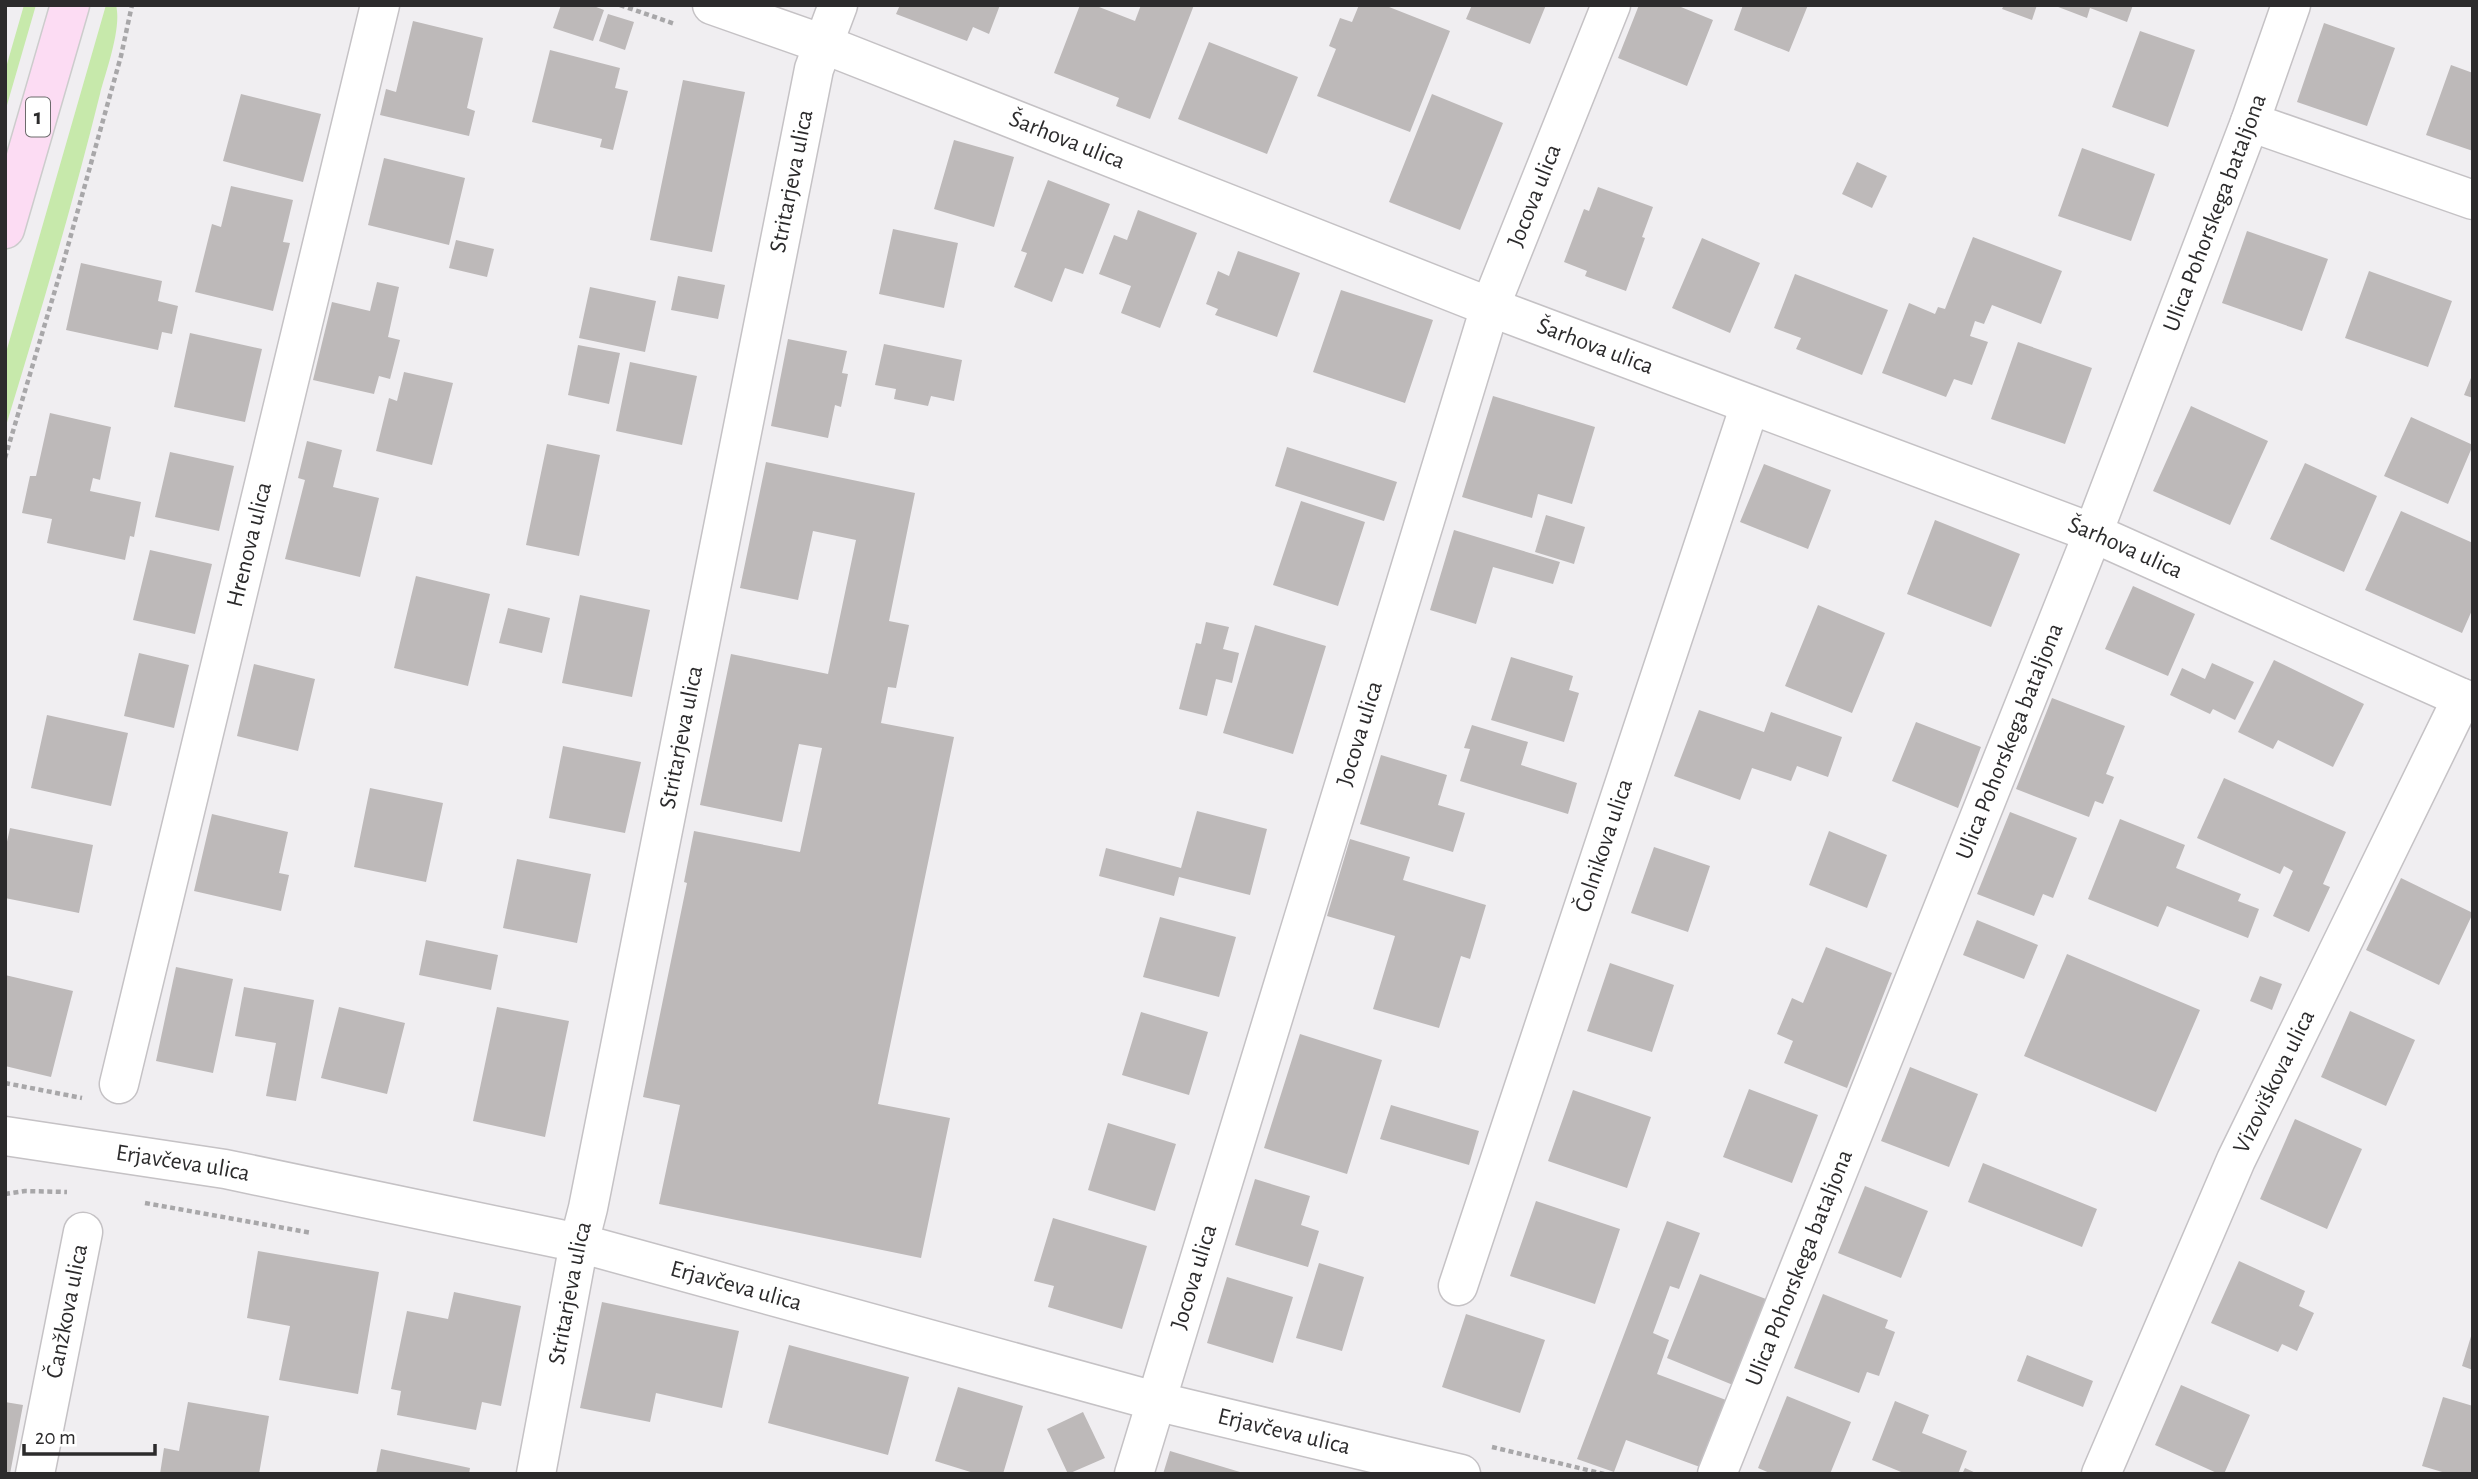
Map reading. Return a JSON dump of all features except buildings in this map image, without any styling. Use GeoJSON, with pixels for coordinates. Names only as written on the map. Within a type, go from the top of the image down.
{"type":"FeatureCollection","features":[{"type":"Feature","properties":{"kind":"main road","name":"1"},"geometry":{"type":"LineString","coordinates":[[5,229],[70,5]]}},
{"type":"Feature","properties":{"kind":"street","name":"Hrenova ulica"},"geometry":{"type":"LineString","coordinates":[[119,1084],[380,5]]}},
{"type":"Feature","properties":{"kind":"street","name":"Šarhova ulica"},"geometry":{"type":"LineString","coordinates":[[712,5],[823,44],[1490,307],[2093,533],[2468,701]]}},
{"type":"Feature","properties":{"kind":"street","name":"Stritarjeva ulica"},"geometry":{"type":"LineString","coordinates":[[536,1474],[579,1243],[591,1194],[814,69],[838,5]]}},
{"type":"Feature","properties":{"kind":"street","name":"Jocova ulica"},"geometry":{"type":"LineString","coordinates":[[1134,1474],[1490,307],[1611,5]]}},
{"type":"Feature","properties":{"kind":"street","name":"Ulica Pohorskega bataljona"},"geometry":{"type":"LineString","coordinates":[[1717,1474],[2093,533],[2250,122],[2291,5]]}},
{"type":"Feature","properties":{"kind":"street"},"geometry":{"type":"LineString","coordinates":[[2250,122],[2473,200]]}},
{"type":"Feature","properties":{"kind":"street","name":"Čolnikova ulica"},"geometry":{"type":"LineString","coordinates":[[1458,1286],[1750,405]]}},
{"type":"Feature","properties":{"kind":"street","name":"Vizoviškova ulica"},"geometry":{"type":"LineString","coordinates":[[2101,1474],[2236,1160],[2468,701]]}},
{"type":"Feature","properties":{"kind":"street","name":"Erjavčeva ulica"},"geometry":{"type":"LineString","coordinates":[[5,1136],[225,1168],[579,1243],[1155,1401],[1461,1474]]}},
{"type":"Feature","properties":{"kind":"street","name":"Čanžkova ulica"},"geometry":{"type":"LineString","coordinates":[[35,1474],[83,1232]]}},
{"type":"Feature","properties":{"kind":"path"},"geometry":{"type":"LineString","coordinates":[[5,458],[64,260],[121,56],[132,5]]}},
{"type":"Feature","properties":{"kind":"path"},"geometry":{"type":"LineString","coordinates":[[5,1194],[26,1191],[76,1192]]}},
{"type":"Feature","properties":{"kind":"path"},"geometry":{"type":"LineString","coordinates":[[143,1202],[319,1235]]}},
{"type":"Feature","properties":{"kind":"green space"},"geometry":{"type":"Polygon","coordinates":[[[24,5],[36,5],[5,112],[5,71],[24,5]]]}},
{"type":"Feature","properties":{"kind":"green space"},"geometry":{"type":"Polygon","coordinates":[[[106,5],[116,5],[117,25],[112,50],[55,262],[5,429],[5,356],[106,5]]]}}]}
